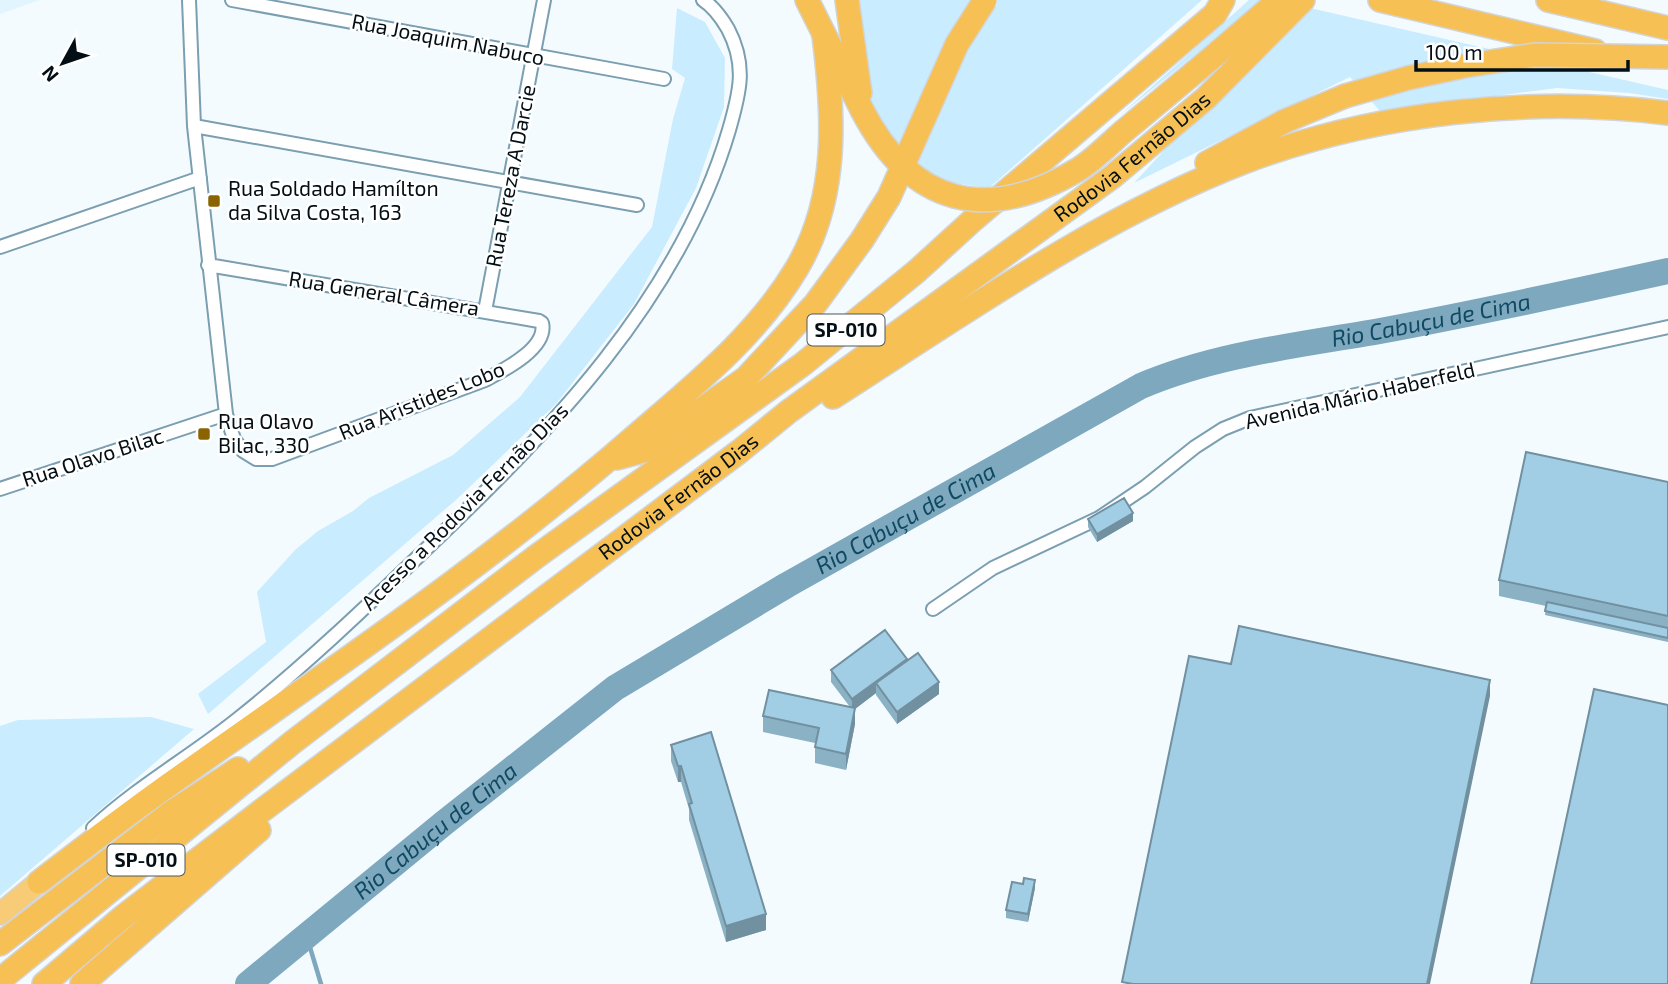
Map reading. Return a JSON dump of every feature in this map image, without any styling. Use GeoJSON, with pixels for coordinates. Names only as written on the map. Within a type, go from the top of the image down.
{"type":"FeatureCollection","features":[{"type":"Feature","properties":{"kind":"highway"},"geometry":{"type":"LineString","coordinates":[[807,0],[872,130],[894,159],[927,185],[950,196],[993,200],[1026,194],[1081,167],[1279,0]]}},
{"type":"Feature","properties":{"kind":"highway"},"geometry":{"type":"LineString","coordinates":[[847,0],[862,110]]}},
{"type":"Feature","properties":{"kind":"highway"},"geometry":{"type":"LineString","coordinates":[[607,461],[643,450],[746,378],[816,303],[890,197],[957,44],[985,0]]}},
{"type":"Feature","properties":{"kind":"highway","name":"Rodovia Fernão Dias"},"geometry":{"type":"LineString","coordinates":[[44,984],[124,916],[788,412],[1112,177],[1206,99],[1303,0]]}},
{"type":"Feature","properties":{"kind":"highway"},"geometry":{"type":"LineString","coordinates":[[1380,0],[1668,69]]}},
{"type":"Feature","properties":{"kind":"highway"},"geometry":{"type":"LineString","coordinates":[[1548,0],[1668,28]]}},
{"type":"Feature","properties":{"kind":"highway","name":"Rodovia Fernão Dias"},"geometry":{"type":"LineString","coordinates":[[0,980],[293,742],[537,556],[793,372],[908,279],[1223,5]]}},
{"type":"Feature","properties":{"kind":"highway"},"geometry":{"type":"LineString","coordinates":[[0,914],[155,795],[391,629],[510,541],[702,379],[739,343],[769,309],[798,267],[820,212],[833,131],[824,36]]}},
{"type":"Feature","properties":{"kind":"highway"},"geometry":{"type":"LineString","coordinates":[[1065,250],[1096,222],[1285,121],[1345,96],[1408,78],[1535,55],[1668,57]]}},
{"type":"Feature","properties":{"kind":"highway"},"geometry":{"type":"LineString","coordinates":[[740,451],[797,420],[1065,250],[1138,210],[1234,166],[1352,130],[1447,113],[1522,107],[1586,106],[1668,113]]}},
{"type":"Feature","properties":{"kind":"highway"},"geometry":{"type":"LineString","coordinates":[[0,944],[169,814],[274,746],[293,742]]}},
{"type":"Feature","properties":{"kind":"highway"},"geometry":{"type":"LineString","coordinates":[[82,984],[276,815],[314,772]]}},
{"type":"Feature","properties":{"kind":"street"},"geometry":{"type":"LineString","coordinates":[[189,0],[194,126],[226,414]]}},
{"type":"Feature","properties":{"kind":"street","name":"Rua Joaquim Nabuco"},"geometry":{"type":"LineString","coordinates":[[232,0],[664,79]]}},
{"type":"Feature","properties":{"kind":"street","name":"Rua Tereza A Darcie"},"geometry":{"type":"LineString","coordinates":[[485,311],[544,0]]}},
{"type":"Feature","properties":{"kind":"street","name":"Acesso a Rodovia Fernão Dias"},"geometry":{"type":"LineString","coordinates":[[39,882],[121,803],[238,719],[361,612],[530,446],[615,346],[664,274],[703,198],[723,148],[739,96],[741,70],[737,47],[723,21],[712,6],[703,0]]}},
{"type":"Feature","properties":{"kind":"street"},"geometry":{"type":"LineString","coordinates":[[194,126],[637,205]]}},
{"type":"Feature","properties":{"kind":"street"},"geometry":{"type":"LineString","coordinates":[[0,247],[200,178]]}},
{"type":"Feature","properties":{"kind":"street","name":"Rua General Câmera"},"geometry":{"type":"LineString","coordinates":[[208,265],[539,321],[543,325],[540,339]]}},
{"type":"Feature","properties":{"kind":"street","name":"Avenida Mário Haberfeld"},"geometry":{"type":"LineString","coordinates":[[933,610],[993,568],[1099,518],[1145,487],[1195,447],[1223,429],[1250,418],[1668,327]]}},
{"type":"Feature","properties":{"kind":"street","name":"Rua Aristides Lobo"},"geometry":{"type":"LineString","coordinates":[[226,414],[234,439],[243,451],[256,459],[272,459],[485,380],[523,357],[540,339]]}},
{"type":"Feature","properties":{"kind":"street","name":"Rua Olavo Bilac"},"geometry":{"type":"LineString","coordinates":[[0,489],[226,414]]}},
{"type":"Feature","properties":{"kind":"shaded area"},"geometry":{"type":"Polygon","coordinates":[[[0,0],[40,0],[0,14],[0,0]]]}},
{"type":"Feature","properties":{"kind":"shaded area"},"geometry":{"type":"Polygon","coordinates":[[[858,0],[1202,0],[989,188],[938,181],[889,138],[869,97],[858,0]]]}},
{"type":"Feature","properties":{"kind":"shaded area"},"geometry":{"type":"Polygon","coordinates":[[[1249,0],[1263,0],[1119,116],[1249,0]]]}},
{"type":"Feature","properties":{"kind":"shaded area"},"geometry":{"type":"Polygon","coordinates":[[[677,8],[705,22],[725,58],[724,107],[696,188],[634,304],[556,404],[457,499],[208,714],[198,694],[266,642],[257,592],[295,550],[318,531],[353,511],[369,498],[453,455],[520,397],[652,227],[673,119],[685,78],[672,69],[677,8]]]}},
{"type":"Feature","properties":{"kind":"shaded area"},"geometry":{"type":"Polygon","coordinates":[[[1310,8],[1668,90],[1668,99],[1629,93],[1557,88],[1380,111],[1350,77],[1134,183],[1169,145],[1310,8]]]}},
{"type":"Feature","properties":{"kind":"shaded area"},"geometry":{"type":"Polygon","coordinates":[[[151,717],[194,729],[0,896],[0,726],[18,720],[151,717]]]}},
{"type":"Feature","properties":{"kind":"building"},"geometry":{"type":"Polygon","coordinates":[[[1526,452],[1668,482],[1668,616],[1499,580],[1526,452]]]}},
{"type":"Feature","properties":{"kind":"building"},"geometry":{"type":"Polygon","coordinates":[[[1124,498],[1133,513],[1097,534],[1088,519],[1124,498]]]}},
{"type":"Feature","properties":{"kind":"building"},"geometry":{"type":"Polygon","coordinates":[[[1547,602],[1668,628],[1668,638],[1545,611],[1547,602]]]}},
{"type":"Feature","properties":{"kind":"building"},"geometry":{"type":"Polygon","coordinates":[[[1239,626],[1490,680],[1427,984],[1122,982],[1189,656],[1231,664],[1239,626]]]}},
{"type":"Feature","properties":{"kind":"building"},"geometry":{"type":"Polygon","coordinates":[[[885,630],[907,659],[852,699],[831,670],[885,630]]]}},
{"type":"Feature","properties":{"kind":"building"},"geometry":{"type":"Polygon","coordinates":[[[918,653],[939,682],[897,712],[876,683],[918,653]]]}},
{"type":"Feature","properties":{"kind":"building"},"geometry":{"type":"Polygon","coordinates":[[[1594,689],[1668,705],[1668,984],[1531,984],[1594,689]]]}},
{"type":"Feature","properties":{"kind":"building"},"geometry":{"type":"Polygon","coordinates":[[[769,690],[855,708],[846,754],[815,747],[819,728],[763,716],[769,690]]]}},
{"type":"Feature","properties":{"kind":"building"},"geometry":{"type":"Polygon","coordinates":[[[711,732],[766,914],[726,926],[689,804],[692,803],[681,766],[678,766],[671,745],[711,732]]]}},
{"type":"Feature","properties":{"kind":"building"},"geometry":{"type":"Polygon","coordinates":[[[1024,878],[1035,880],[1028,914],[1006,910],[1012,882],[1023,884],[1024,878]]]}},
{"type":"Feature","properties":{"kind":"waterway","name":"Rio Cabuçu de Cima"},"geometry":{"type":"LineString","coordinates":[[248,984],[444,823],[615,688],[787,585],[1141,386],[1228,358],[1452,317],[1668,271]]}},
{"type":"Feature","properties":{"kind":"waterway"},"geometry":{"type":"LineString","coordinates":[[306,934],[321,984]]}},
{"type":"Feature","properties":{"kind":"place","name":"Rua Soldado Hamílton da Silva Costa, 163"},"geometry":{"type":"Point","coordinates":[214,201]}},
{"type":"Feature","properties":{"kind":"place","name":"Rua Olavo Bilac, 330"},"geometry":{"type":"Point","coordinates":[204,434]}}]}
